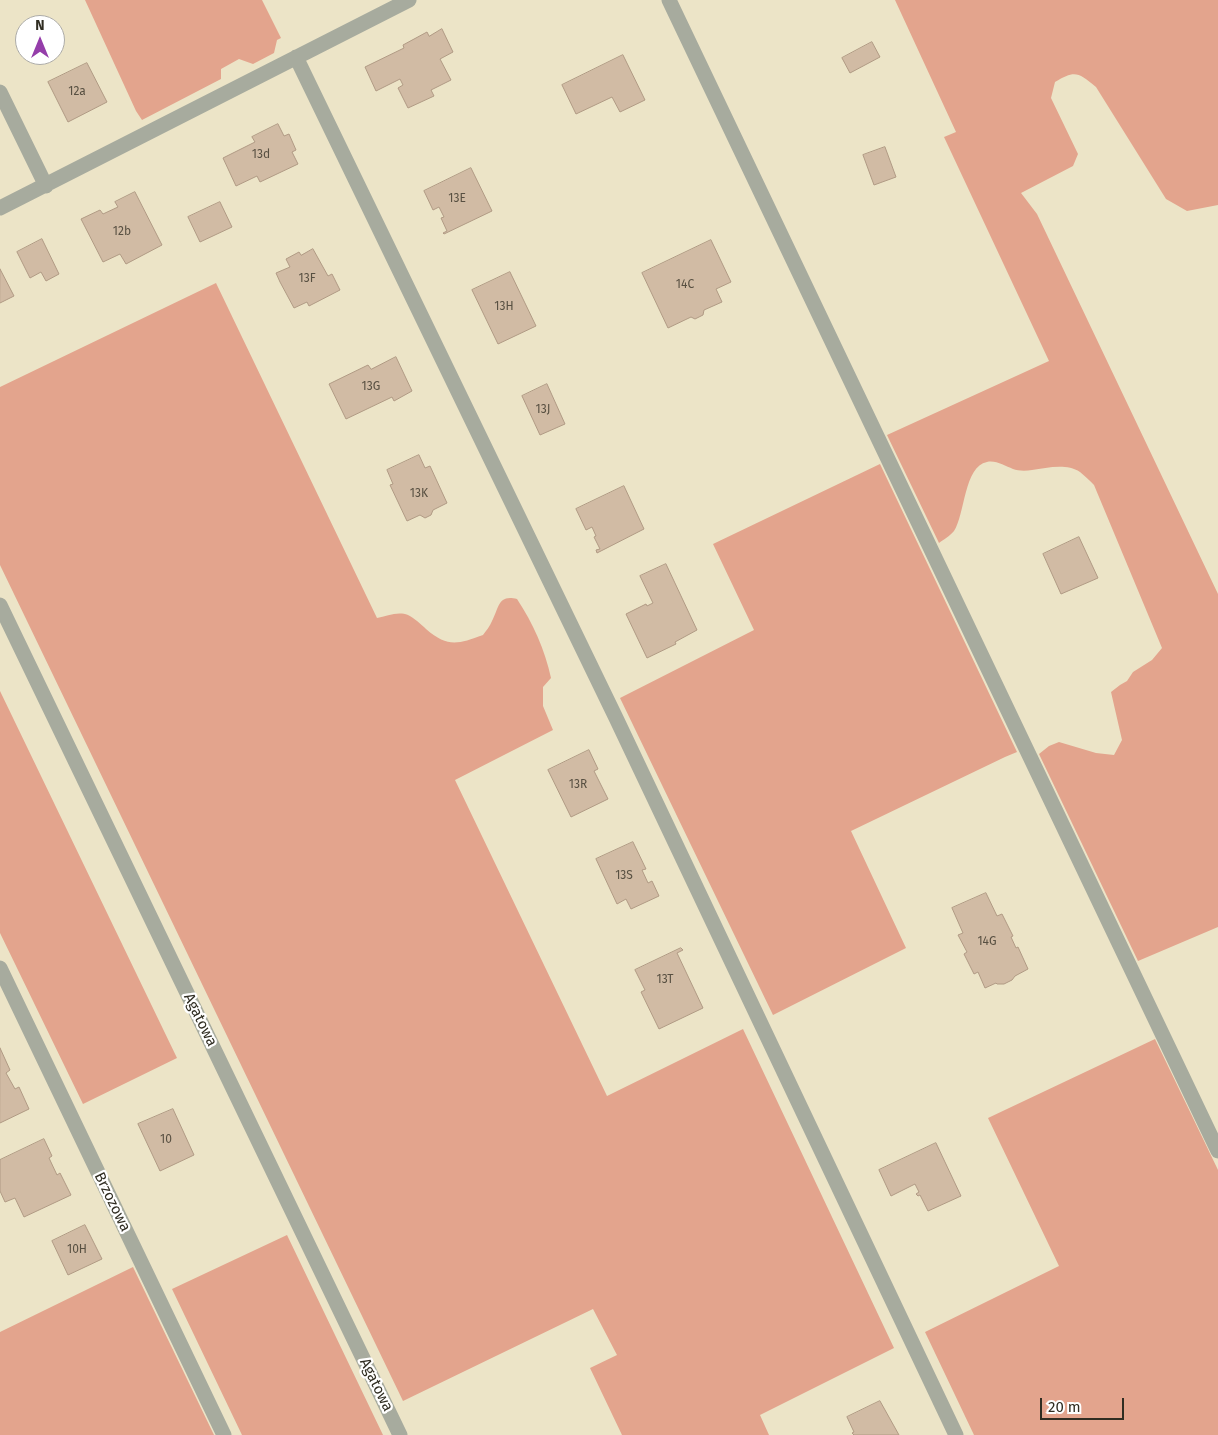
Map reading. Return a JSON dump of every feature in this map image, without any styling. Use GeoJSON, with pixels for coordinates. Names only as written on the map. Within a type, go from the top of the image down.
{"type":"FeatureCollection","features":[{"type":"Feature","properties":{"kind":"street"},"geometry":{"type":"LineString","coordinates":[[0,208],[409,0]]}},
{"type":"Feature","properties":{"kind":"street"},"geometry":{"type":"LineString","coordinates":[[669,0],[1218,1151]]}},
{"type":"Feature","properties":{"kind":"street"},"geometry":{"type":"LineString","coordinates":[[296,57],[616,718],[956,1435]]}},
{"type":"Feature","properties":{"kind":"street"},"geometry":{"type":"LineString","coordinates":[[0,92],[46,186]]}},
{"type":"Feature","properties":{"kind":"street","name":"Agatowa"},"geometry":{"type":"LineString","coordinates":[[0,606],[400,1435]]}},
{"type":"Feature","properties":{"kind":"street","name":"Brzozowa"},"geometry":{"type":"LineString","coordinates":[[0,968],[224,1435]]}},
{"type":"Feature","properties":{"kind":"shaded area"},"geometry":{"type":"Polygon","coordinates":[[[85,0],[262,0],[281,38],[277,40],[274,53],[253,64],[239,59],[221,69],[221,79],[142,120],[136,111],[85,0]]]}},
{"type":"Feature","properties":{"kind":"shaded area"},"geometry":{"type":"Polygon","coordinates":[[[895,0],[1218,0],[1218,205],[1187,211],[1166,199],[1096,87],[1085,78],[1076,74],[1055,82],[1051,98],[1078,154],[1073,166],[1021,193],[1037,214],[1218,594],[1218,927],[1138,961],[1039,754],[1049,746],[1059,742],[1096,753],[1114,755],[1122,740],[1111,692],[1127,681],[1133,672],[1152,660],[1162,648],[1094,485],[1075,469],[1056,467],[1020,470],[987,462],[979,465],[969,481],[958,524],[954,531],[939,543],[887,435],[1049,361],[944,137],[956,132],[895,0]]]}},
{"type":"Feature","properties":{"kind":"shaded area"},"geometry":{"type":"Polygon","coordinates":[[[216,283],[377,618],[396,614],[408,615],[434,635],[447,642],[467,641],[483,635],[500,603],[506,598],[511,598],[517,599],[533,627],[542,647],[551,678],[543,687],[543,706],[553,730],[455,780],[607,1096],[743,1029],[894,1348],[760,1415],[769,1435],[622,1435],[590,1368],[617,1355],[593,1309],[403,1401],[0,565],[0,387],[216,283]]]}},
{"type":"Feature","properties":{"kind":"shaded area"},"geometry":{"type":"Polygon","coordinates":[[[880,464],[1017,752],[851,831],[906,948],[773,1015],[620,698],[754,630],[713,544],[880,464]]]}},
{"type":"Feature","properties":{"kind":"shaded area"},"geometry":{"type":"Polygon","coordinates":[[[0,691],[177,1058],[83,1104],[0,933],[0,691]]]}},
{"type":"Feature","properties":{"kind":"shaded area"},"geometry":{"type":"Polygon","coordinates":[[[1155,1039],[1218,1170],[1218,1435],[974,1435],[925,1332],[1059,1266],[988,1118],[1155,1039]]]}},
{"type":"Feature","properties":{"kind":"shaded area"},"geometry":{"type":"Polygon","coordinates":[[[287,1235],[383,1435],[242,1435],[172,1289],[287,1235]]]}},
{"type":"Feature","properties":{"kind":"shaded area"},"geometry":{"type":"Polygon","coordinates":[[[133,1267],[214,1435],[0,1435],[0,1332],[133,1267]]]}},
{"type":"Feature","properties":{"kind":"building"},"geometry":{"type":"Polygon","coordinates":[[[442,29],[453,52],[440,59],[451,80],[431,90],[434,96],[408,108],[398,88],[403,85],[400,79],[376,91],[365,67],[404,48],[403,45],[427,32],[429,36],[442,29]]]}},
{"type":"Feature","properties":{"kind":"building"},"geometry":{"type":"Polygon","coordinates":[[[872,42],[880,57],[850,73],[842,58],[872,42]]]}},
{"type":"Feature","properties":{"kind":"building"},"geometry":{"type":"Polygon","coordinates":[[[623,55],[645,100],[620,112],[612,97],[576,114],[562,85],[623,55]]]}},
{"type":"Feature","properties":{"kind":"building"},"geometry":{"type":"Polygon","coordinates":[[[87,63],[107,102],[68,122],[48,82],[87,63]]]}},
{"type":"Feature","properties":{"kind":"building"},"geometry":{"type":"Polygon","coordinates":[[[278,124],[284,136],[289,134],[296,150],[292,152],[298,164],[260,182],[257,176],[236,186],[223,158],[255,142],[252,137],[278,124]]]}},
{"type":"Feature","properties":{"kind":"building"},"geometry":{"type":"Polygon","coordinates":[[[885,147],[896,177],[874,185],[863,155],[885,147]]]}},
{"type":"Feature","properties":{"kind":"building"},"geometry":{"type":"Polygon","coordinates":[[[471,168],[492,211],[444,234],[447,231],[441,218],[444,217],[439,207],[433,210],[424,191],[471,168]]]}},
{"type":"Feature","properties":{"kind":"building"},"geometry":{"type":"Polygon","coordinates":[[[135,192],[162,245],[126,264],[120,254],[103,262],[81,219],[100,210],[103,214],[118,207],[115,202],[135,192]]]}},
{"type":"Feature","properties":{"kind":"building"},"geometry":{"type":"Polygon","coordinates":[[[220,202],[232,227],[200,242],[188,217],[220,202]]]}},
{"type":"Feature","properties":{"kind":"building"},"geometry":{"type":"Polygon","coordinates":[[[42,239],[59,274],[46,281],[41,272],[30,278],[17,252],[42,239]]]}},
{"type":"Feature","properties":{"kind":"building"},"geometry":{"type":"Polygon","coordinates":[[[711,240],[731,282],[716,289],[722,302],[704,310],[703,315],[695,319],[691,317],[668,328],[642,273],[711,240]]]}},
{"type":"Feature","properties":{"kind":"building"},"geometry":{"type":"Polygon","coordinates":[[[313,249],[328,276],[332,274],[340,290],[309,306],[307,302],[294,308],[276,273],[290,267],[286,259],[299,252],[301,255],[313,249]]]}},
{"type":"Feature","properties":{"kind":"building"},"geometry":{"type":"Polygon","coordinates":[[[0,269],[14,296],[0,303],[0,269]]]}},
{"type":"Feature","properties":{"kind":"building"},"geometry":{"type":"Polygon","coordinates":[[[510,272],[536,326],[498,344],[472,290],[510,272]]]}},
{"type":"Feature","properties":{"kind":"building"},"geometry":{"type":"Polygon","coordinates":[[[396,357],[412,391],[394,401],[392,397],[346,419],[329,384],[368,365],[371,369],[396,357]]]}},
{"type":"Feature","properties":{"kind":"building"},"geometry":{"type":"Polygon","coordinates":[[[547,384],[565,424],[540,435],[522,396],[547,384]]]}},
{"type":"Feature","properties":{"kind":"building"},"geometry":{"type":"Polygon","coordinates":[[[419,455],[425,468],[430,466],[447,503],[433,510],[431,515],[425,518],[420,515],[407,521],[390,485],[393,484],[387,470],[419,455]]]}},
{"type":"Feature","properties":{"kind":"building"},"geometry":{"type":"Polygon","coordinates":[[[624,486],[644,529],[597,553],[596,550],[600,549],[594,537],[596,536],[592,527],[586,530],[576,509],[624,486]]]}},
{"type":"Feature","properties":{"kind":"building"},"geometry":{"type":"Polygon","coordinates":[[[1079,537],[1098,578],[1061,594],[1043,554],[1079,537]]]}},
{"type":"Feature","properties":{"kind":"building"},"geometry":{"type":"Polygon","coordinates":[[[666,564],[697,630],[675,642],[676,644],[647,658],[626,614],[646,604],[647,606],[653,603],[640,576],[666,564]]]}},
{"type":"Feature","properties":{"kind":"building"},"geometry":{"type":"Polygon","coordinates":[[[589,750],[598,769],[594,771],[608,799],[571,817],[548,770],[589,750]]]}},
{"type":"Feature","properties":{"kind":"building"},"geometry":{"type":"Polygon","coordinates":[[[633,842],[646,869],[642,870],[648,883],[652,881],[659,896],[631,909],[626,899],[617,904],[596,859],[633,842]]]}},
{"type":"Feature","properties":{"kind":"building"},"geometry":{"type":"Polygon","coordinates":[[[986,893],[997,916],[1002,914],[1013,936],[1011,937],[1016,948],[1018,947],[1028,969],[1004,984],[996,983],[985,988],[978,972],[974,974],[964,954],[967,952],[958,935],[963,933],[952,908],[986,893]]]}},
{"type":"Feature","properties":{"kind":"building"},"geometry":{"type":"Polygon","coordinates":[[[681,948],[683,950],[677,953],[703,1008],[659,1029],[641,992],[645,990],[635,970],[681,948]]]}},
{"type":"Feature","properties":{"kind":"building"},"geometry":{"type":"Polygon","coordinates":[[[0,1048],[10,1070],[6,1073],[15,1089],[19,1087],[29,1109],[0,1123],[0,1048]]]}},
{"type":"Feature","properties":{"kind":"building"},"geometry":{"type":"Polygon","coordinates":[[[173,1109],[194,1155],[160,1171],[138,1124],[173,1109]]]}},
{"type":"Feature","properties":{"kind":"building"},"geometry":{"type":"Polygon","coordinates":[[[44,1139],[52,1156],[49,1158],[57,1175],[60,1173],[71,1195],[24,1217],[15,1198],[5,1202],[0,1191],[0,1160],[44,1139]]]}},
{"type":"Feature","properties":{"kind":"building"},"geometry":{"type":"Polygon","coordinates":[[[936,1143],[961,1196],[928,1211],[920,1195],[916,1194],[919,1192],[915,1184],[891,1196],[879,1170],[936,1143]]]}},
{"type":"Feature","properties":{"kind":"building"},"geometry":{"type":"Polygon","coordinates":[[[85,1225],[102,1259],[68,1275],[52,1241],[85,1225]]]}},
{"type":"Feature","properties":{"kind":"building"},"geometry":{"type":"Polygon","coordinates":[[[880,1401],[899,1435],[854,1435],[847,1417],[880,1401]]]}}]}
